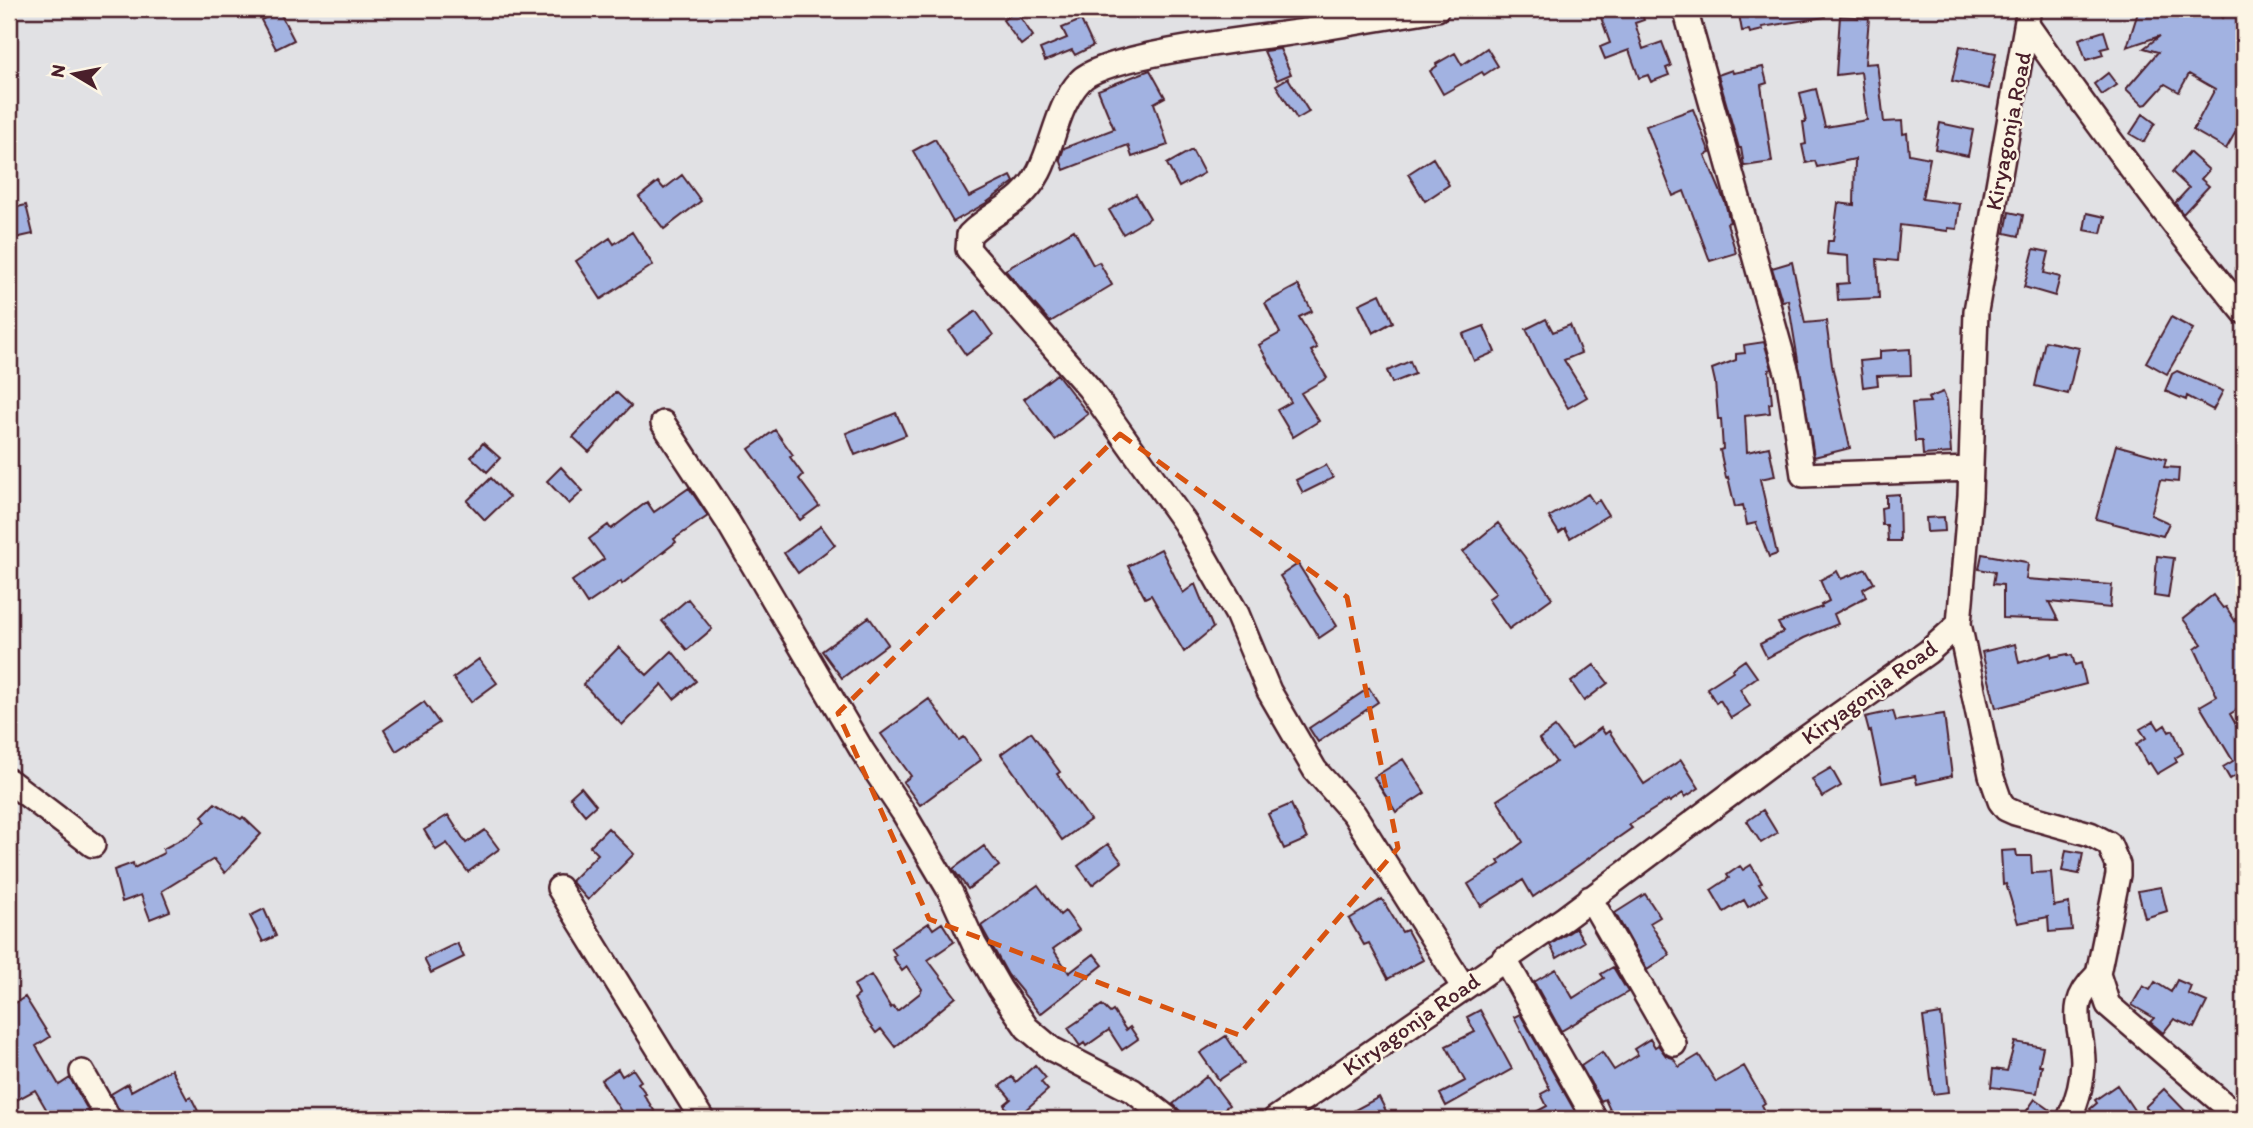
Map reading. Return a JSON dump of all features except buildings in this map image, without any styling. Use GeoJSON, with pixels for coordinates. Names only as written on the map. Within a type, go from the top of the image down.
{"type":"FeatureCollection","features":[{"type":"Feature","properties":{"kind":"street"},"geometry":{"type":"LineString","coordinates":[[1437,9],[1185,48],[1101,67],[1081,79],[1066,101],[1039,172],[1020,198],[978,225],[969,235],[968,249],[1089,388],[1185,523],[1232,604],[1251,643],[1269,691],[1315,770],[1354,814],[1464,988]]}},
{"type":"Feature","properties":{"kind":"street"},"geometry":{"type":"LineString","coordinates":[[1685,9],[1788,376],[1803,475],[1971,469]]}},
{"type":"Feature","properties":{"kind":"street"},"geometry":{"type":"LineString","coordinates":[[2029,17],[2122,158],[2244,312]]}},
{"type":"Feature","properties":{"kind":"street","name":"Kiryagonja Road"},"geometry":{"type":"LineString","coordinates":[[1275,1119],[1565,918],[1821,727],[1927,652],[1959,624],[1971,469],[1976,311],[2029,17]]}},
{"type":"Feature","properties":{"kind":"street"},"geometry":{"type":"LineString","coordinates":[[663,423],[728,522],[863,752],[904,812],[951,892],[1000,989],[1027,1028],[1052,1049],[1133,1091],[1169,1119]]}},
{"type":"Feature","properties":{"kind":"street"},"geometry":{"type":"LineString","coordinates":[[1959,624],[1991,775],[2000,801],[2006,809],[2015,813],[2090,834],[2109,844],[2115,854],[2118,874],[2098,974],[2108,1005],[2241,1119]]}},
{"type":"Feature","properties":{"kind":"street"},"geometry":{"type":"LineString","coordinates":[[9,781],[93,845]]}},
{"type":"Feature","properties":{"kind":"street"},"geometry":{"type":"LineString","coordinates":[[559,888],[702,1119]]}},
{"type":"Feature","properties":{"kind":"street"},"geometry":{"type":"LineString","coordinates":[[1590,898],[1674,1044]]}},
{"type":"Feature","properties":{"kind":"street"},"geometry":{"type":"LineString","coordinates":[[1504,958],[1595,1119]]}},
{"type":"Feature","properties":{"kind":"street"},"geometry":{"type":"LineString","coordinates":[[2069,1119],[2076,1104],[2082,1076],[2078,1001],[2084,988],[2098,974]]}},
{"type":"Feature","properties":{"kind":"street"},"geometry":{"type":"LineString","coordinates":[[82,1072],[109,1119]]}},
{"type":"Feature","properties":{"kind":"highlighted area"},"geometry":{"type":"Polygon","coordinates":[[[1120,434],[1347,597],[1398,848],[1239,1035],[929,919],[838,713],[1120,434]]]}}]}
